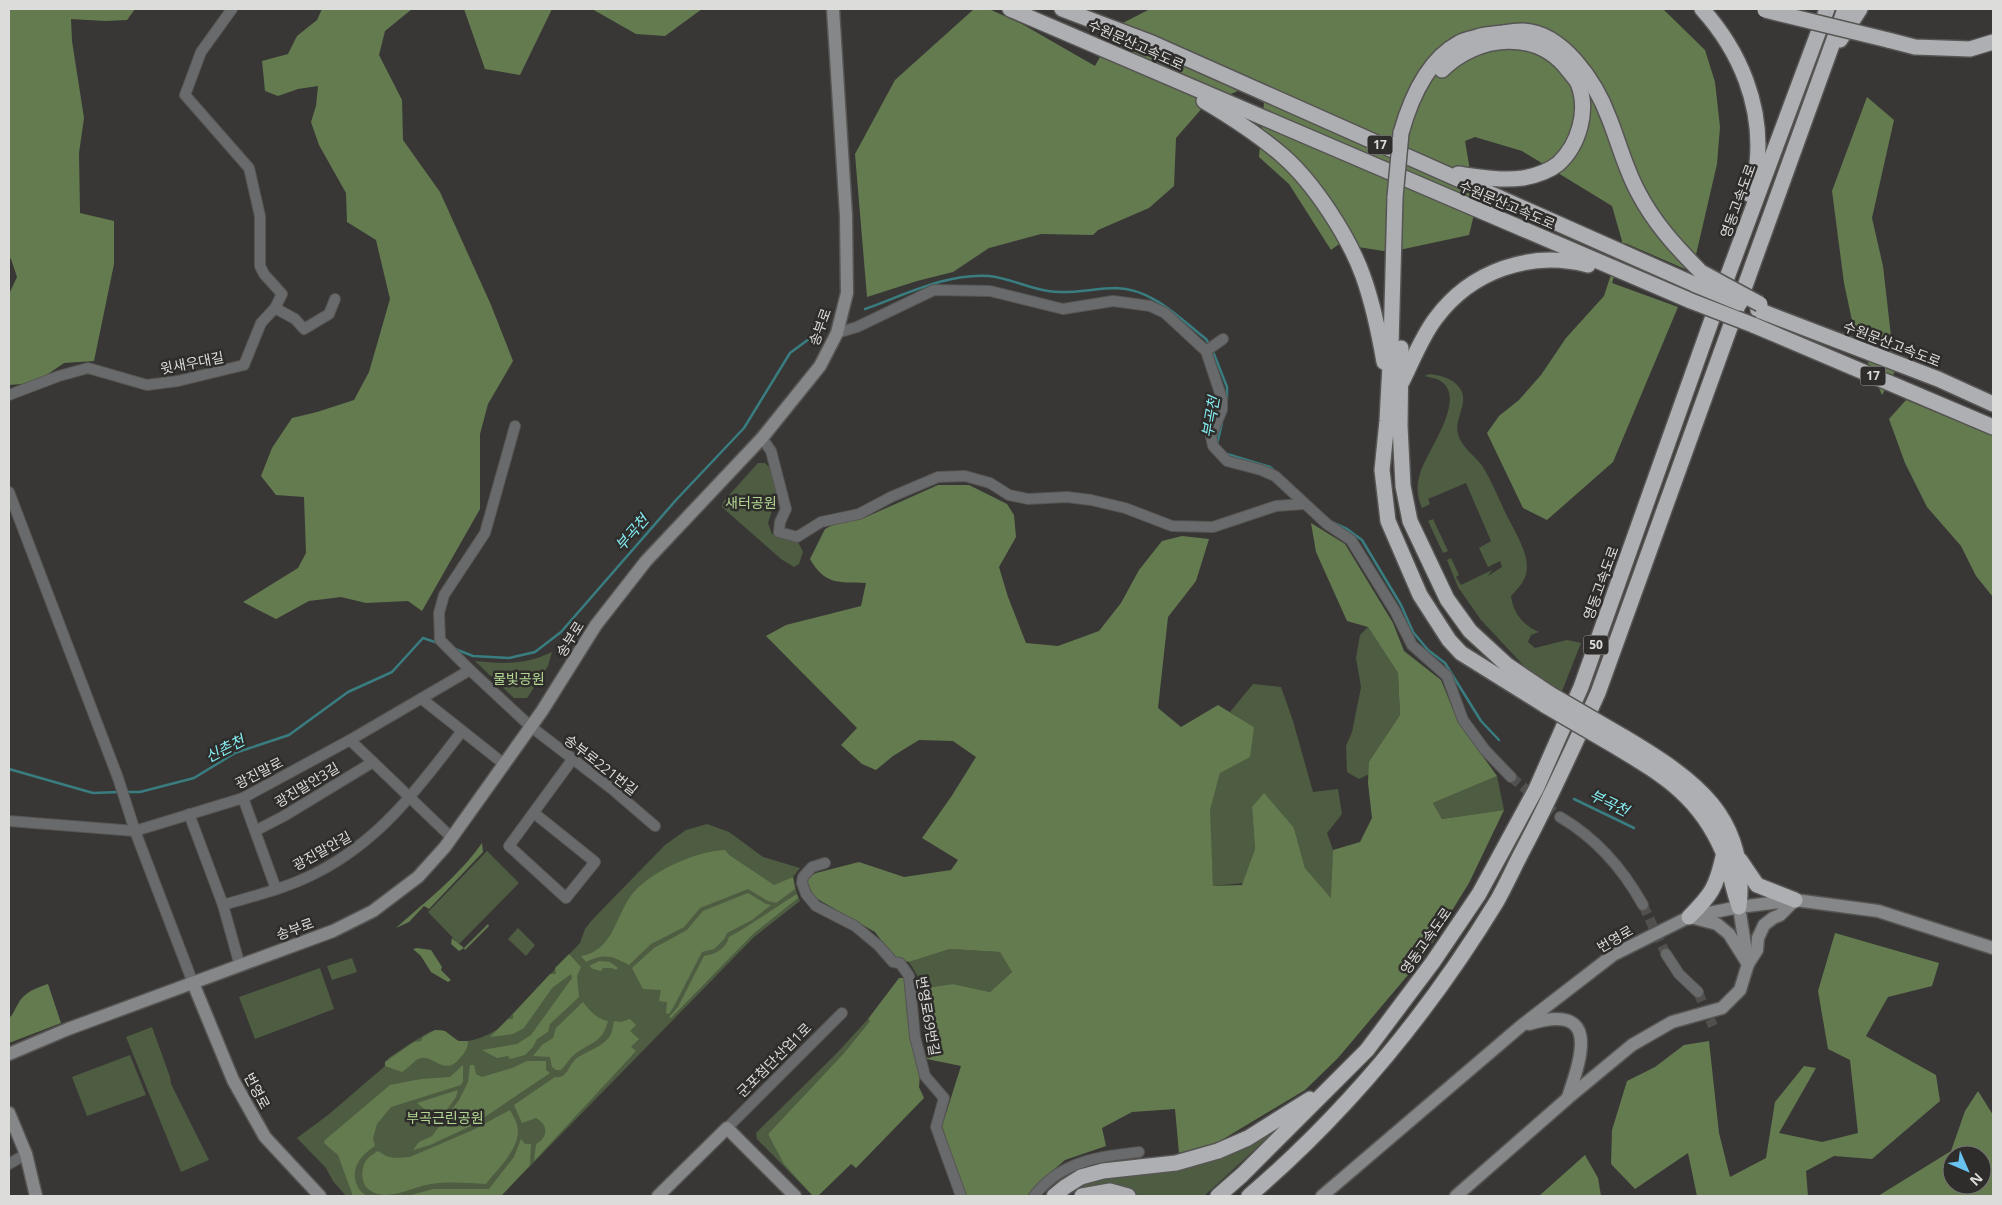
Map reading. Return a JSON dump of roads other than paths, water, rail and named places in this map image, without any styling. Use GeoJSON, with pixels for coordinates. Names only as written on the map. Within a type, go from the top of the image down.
{"type":"FeatureCollection","features":[{"type":"Feature","properties":{"kind":"highway","name":"수원문산고속도로"},"geometry":{"type":"LineString","coordinates":[[1010,9],[1691,301],[1753,325],[1993,426]]}},
{"type":"Feature","properties":{"kind":"highway","name":"수원문산고속도로"},"geometry":{"type":"LineString","coordinates":[[1062,9],[1152,43],[1442,172],[1699,278],[1799,327],[1938,379],[1993,404]]}},
{"type":"Feature","properties":{"kind":"highway"},"geometry":{"type":"LineString","coordinates":[[1702,9],[1719,28],[1736,55],[1749,87],[1758,130],[1757,165],[1722,291]]}},
{"type":"Feature","properties":{"kind":"highway"},"geometry":{"type":"LineString","coordinates":[[1800,9],[1889,35],[1914,47],[1970,49],[1993,42]]}},
{"type":"Feature","properties":{"kind":"highway","name":"영동고속도로"},"geometry":{"type":"LineString","coordinates":[[1218,1196],[1242,1175],[1367,1050],[1433,962],[1479,894],[1536,790],[1581,688],[1722,291],[1827,9]]}},
{"type":"Feature","properties":{"kind":"highway","name":"50"},"geometry":{"type":"LineString","coordinates":[[1249,1196],[1323,1128],[1380,1065],[1441,986],[1497,900],[1549,801],[1598,693],[1845,9]]}},
{"type":"Feature","properties":{"kind":"highway"},"geometry":{"type":"LineString","coordinates":[[1826,60],[1860,9]]}},
{"type":"Feature","properties":{"kind":"highway"},"geometry":{"type":"LineString","coordinates":[[1763,10],[1889,35],[1916,38],[1941,40],[1968,39],[1993,33]]}},
{"type":"Feature","properties":{"kind":"highway"},"geometry":{"type":"LineString","coordinates":[[1699,278],[1651,216],[1628,174],[1609,116],[1582,68],[1566,51],[1545,38],[1523,31],[1484,35],[1459,43],[1442,56],[1428,73],[1408,108],[1400,198],[1394,386],[1382,470],[1388,521],[1420,596],[1449,640],[1461,653],[1621,742],[1672,766],[1702,791],[1726,823],[1739,857],[1757,885],[1795,900]]}},
{"type":"Feature","properties":{"kind":"highway"},"geometry":{"type":"LineString","coordinates":[[1405,134],[1423,95],[1434,78],[1449,63],[1468,50],[1489,43],[1508,40],[1542,47],[1560,59],[1578,83],[1582,103],[1581,127],[1574,144],[1558,164],[1540,173],[1522,178],[1498,178],[1442,172]]}},
{"type":"Feature","properties":{"kind":"highway"},"geometry":{"type":"LineString","coordinates":[[1152,70],[1228,115],[1283,156],[1307,183],[1336,222],[1363,275],[1394,386],[1403,486],[1410,521],[1448,599],[1470,631],[1548,700]]}},
{"type":"Feature","properties":{"kind":"highway"},"geometry":{"type":"LineString","coordinates":[[1394,386],[1434,320],[1452,298],[1471,283],[1491,272],[1529,261],[1569,260],[1640,279]]}},
{"type":"Feature","properties":{"kind":"highway"},"geometry":{"type":"LineString","coordinates":[[1621,742],[1663,775],[1694,803],[1724,853],[1731,884],[1740,907]]}},
{"type":"Feature","properties":{"kind":"highway"},"geometry":{"type":"LineString","coordinates":[[1689,917],[1709,896],[1719,877],[1724,853]]}},
{"type":"Feature","properties":{"kind":"highway"},"geometry":{"type":"LineString","coordinates":[[1739,857],[1742,885],[1740,907]]}},
{"type":"Feature","properties":{"kind":"highway"},"geometry":{"type":"LineString","coordinates":[[1054,1196],[1081,1177],[1088,1175],[1103,1171],[1176,1163],[1218,1152],[1248,1138],[1334,1084]]}},
{"type":"Feature","properties":{"kind":"highway"},"geometry":{"type":"LineString","coordinates":[[1082,1196],[1110,1191],[1128,1196]]}},
{"type":"Feature","properties":{"kind":"street"},"geometry":{"type":"LineString","coordinates":[[232,9],[201,52],[186,95],[249,168],[260,216],[260,266],[264,274],[282,294],[275,308],[295,319],[304,330],[329,314],[335,299]]}},
{"type":"Feature","properties":{"kind":"street","name":"송부로"},"geometry":{"type":"LineString","coordinates":[[9,1054],[68,1029],[333,931],[373,911],[418,877],[452,838],[542,711],[596,625],[646,561],[762,438],[820,366],[837,333],[847,293],[846,215],[833,9]]}},
{"type":"Feature","properties":{"kind":"street"},"geometry":{"type":"LineString","coordinates":[[837,333],[856,327],[934,290],[990,290],[1063,309],[1113,301],[1150,306],[1164,313],[1206,351],[1222,399],[1222,410],[1211,436],[1213,446],[1227,461],[1261,470],[1275,476],[1327,524],[1351,540],[1395,611],[1412,645],[1447,676],[1463,720],[1485,750],[1511,777]]}},
{"type":"Feature","properties":{"kind":"street","name":"윗새우대길"},"geometry":{"type":"LineString","coordinates":[[9,395],[59,376],[88,368],[147,385],[178,381],[244,365],[261,323],[275,308]]}},
{"type":"Feature","properties":{"kind":"street"},"geometry":{"type":"LineString","coordinates":[[1206,351],[1223,339]]}},
{"type":"Feature","properties":{"kind":"street","name":"송부로221번길"},"geometry":{"type":"LineString","coordinates":[[515,426],[485,533],[444,595],[438,613],[440,640],[466,667],[530,726],[655,826]]}},
{"type":"Feature","properties":{"kind":"street"},"geometry":{"type":"LineString","coordinates":[[762,438],[771,451],[786,509],[780,522],[779,532],[797,536],[821,522],[859,514],[938,477],[965,476],[990,483],[1009,495],[1028,499],[1067,497],[1091,500],[1125,508],[1172,526],[1214,527],[1276,506],[1304,504]]}},
{"type":"Feature","properties":{"kind":"street"},"geometry":{"type":"LineString","coordinates":[[9,492],[118,778],[135,831],[193,983]]}},
{"type":"Feature","properties":{"kind":"street","name":"광진말로"},"geometry":{"type":"LineString","coordinates":[[9,821],[135,831],[243,798],[422,699],[466,667]]}},
{"type":"Feature","properties":{"kind":"street"},"geometry":{"type":"LineString","coordinates":[[422,699],[504,764]]}},
{"type":"Feature","properties":{"kind":"street","name":"광진말안길"},"geometry":{"type":"LineString","coordinates":[[223,905],[276,889],[316,873],[354,850],[382,827],[410,798],[462,731]]}},
{"type":"Feature","properties":{"kind":"street"},"geometry":{"type":"LineString","coordinates":[[350,740],[452,838]]}},
{"type":"Feature","properties":{"kind":"street"},"geometry":{"type":"LineString","coordinates":[[534,813],[595,862],[566,898],[509,846],[572,760]]}},
{"type":"Feature","properties":{"kind":"street","name":"광진말안3길"},"geometry":{"type":"LineString","coordinates":[[254,831],[284,816],[373,762]]}},
{"type":"Feature","properties":{"kind":"street"},"geometry":{"type":"LineString","coordinates":[[243,798],[276,889]]}},
{"type":"Feature","properties":{"kind":"street"},"geometry":{"type":"LineString","coordinates":[[189,814],[223,905],[240,966]]}},
{"type":"Feature","properties":{"kind":"street"},"geometry":{"type":"LineString","coordinates":[[1560,816],[1582,829],[1603,851],[1630,882],[1643,905]]}},
{"type":"Feature","properties":{"kind":"street","name":"번영로69번길"},"geometry":{"type":"LineString","coordinates":[[825,863],[812,867],[803,876],[802,883],[806,894],[816,906],[855,926],[879,946],[893,962],[900,963],[909,976],[915,1037],[925,1076],[944,1098],[936,1127],[961,1196]]}},
{"type":"Feature","properties":{"kind":"street"},"geometry":{"type":"LineString","coordinates":[[1456,1196],[1632,1045],[1672,1022],[1722,1008],[1740,990],[1748,964],[1757,950],[1758,938],[1764,925],[1780,915],[1795,900]]}},
{"type":"Feature","properties":{"kind":"street","name":"번영로"},"geometry":{"type":"LineString","coordinates":[[1322,1196],[1521,1026],[1613,955],[1689,917],[1740,907],[1795,900],[1878,911],[1993,948]]}},
{"type":"Feature","properties":{"kind":"street"},"geometry":{"type":"LineString","coordinates":[[1740,907],[1748,964]]}},
{"type":"Feature","properties":{"kind":"street"},"geometry":{"type":"LineString","coordinates":[[1689,917],[1716,924],[1729,934],[1748,964]]}},
{"type":"Feature","properties":{"kind":"street"},"geometry":{"type":"LineString","coordinates":[[1666,954],[1679,974],[1698,992]]}},
{"type":"Feature","properties":{"kind":"street","name":"번영로"},"geometry":{"type":"LineString","coordinates":[[193,983],[233,1080],[265,1138],[320,1196]]}},
{"type":"Feature","properties":{"kind":"street","name":"군포첨단산업1로"},"geometry":{"type":"LineString","coordinates":[[658,1196],[842,1013]]}},
{"type":"Feature","properties":{"kind":"street"},"geometry":{"type":"LineString","coordinates":[[1521,1026],[1548,1018],[1565,1019],[1573,1023],[1580,1032],[1581,1056],[1568,1098]]}},
{"type":"Feature","properties":{"kind":"street"},"geometry":{"type":"LineString","coordinates":[[9,1114],[26,1154],[36,1196]]}},
{"type":"Feature","properties":{"kind":"street"},"geometry":{"type":"LineString","coordinates":[[727,1128],[795,1196]]}},
{"type":"Feature","properties":{"kind":"street"},"geometry":{"type":"LineString","coordinates":[[1034,1196],[1041,1187],[1068,1166],[1108,1155],[1139,1152]]}},
{"type":"Feature","properties":{"kind":"street"},"geometry":{"type":"LineString","coordinates":[[9,1164],[26,1154]]}},
{"type":"Feature","properties":{"kind":"waterway","name":"부곡천"},"geometry":{"type":"LineString","coordinates":[[865,309],[941,281],[973,276],[996,277],[1041,290],[1056,292],[1116,288],[1142,293],[1154,299],[1206,339],[1209,344]]}},
{"type":"Feature","properties":{"kind":"waterway","name":"부곡천"},"geometry":{"type":"LineString","coordinates":[[455,649],[473,656],[509,658],[535,652],[561,632],[676,500],[744,428],[790,353],[813,336]]}},
{"type":"Feature","properties":{"kind":"waterway","name":"부곡천"},"geometry":{"type":"LineString","coordinates":[[1212,349],[1227,387],[1227,400]]}},
{"type":"Feature","properties":{"kind":"waterway","name":"부곡천"},"geometry":{"type":"LineString","coordinates":[[1217,444],[1222,423]]}},
{"type":"Feature","properties":{"kind":"waterway","name":"부곡천"},"geometry":{"type":"LineString","coordinates":[[1227,454],[1270,467],[1275,471]]}},
{"type":"Feature","properties":{"kind":"waterway","name":"부곡천"},"geometry":{"type":"LineString","coordinates":[[1334,523],[1347,529],[1362,540],[1401,605],[1413,632],[1428,650],[1445,663],[1481,721],[1499,740]]}},
{"type":"Feature","properties":{"kind":"waterway","name":"신촌천"},"geometry":{"type":"LineString","coordinates":[[124,792],[140,792],[194,778],[235,753],[289,735],[348,692],[392,672],[423,638],[438,643]]}},
{"type":"Feature","properties":{"kind":"waterway","name":"신촌천"},"geometry":{"type":"LineString","coordinates":[[9,769],[93,793],[119,792]]}},
{"type":"Feature","properties":{"kind":"waterway","name":"부곡천"},"geometry":{"type":"LineString","coordinates":[[1574,799],[1634,828]]}},
{"type":"Feature","properties":{"kind":"tunnel"},"geometry":{"type":"LineString","coordinates":[[1511,777],[1560,817]]}},
{"type":"Feature","properties":{"kind":"tunnel"},"geometry":{"type":"LineString","coordinates":[[1643,905],[1666,954]]}},
{"type":"Feature","properties":{"kind":"tunnel"},"geometry":{"type":"LineString","coordinates":[[1698,992],[1713,1026]]}},
{"type":"Feature","properties":{"kind":"park label","name":"새터공원"},"geometry":{"type":"Point","coordinates":[751,503]}},
{"type":"Feature","properties":{"kind":"park label","name":"물빛공원"},"geometry":{"type":"Point","coordinates":[519,679]}},
{"type":"Feature","properties":{"kind":"park label","name":"부곡근린공원"},"geometry":{"type":"Point","coordinates":[445,1118]}}]}
